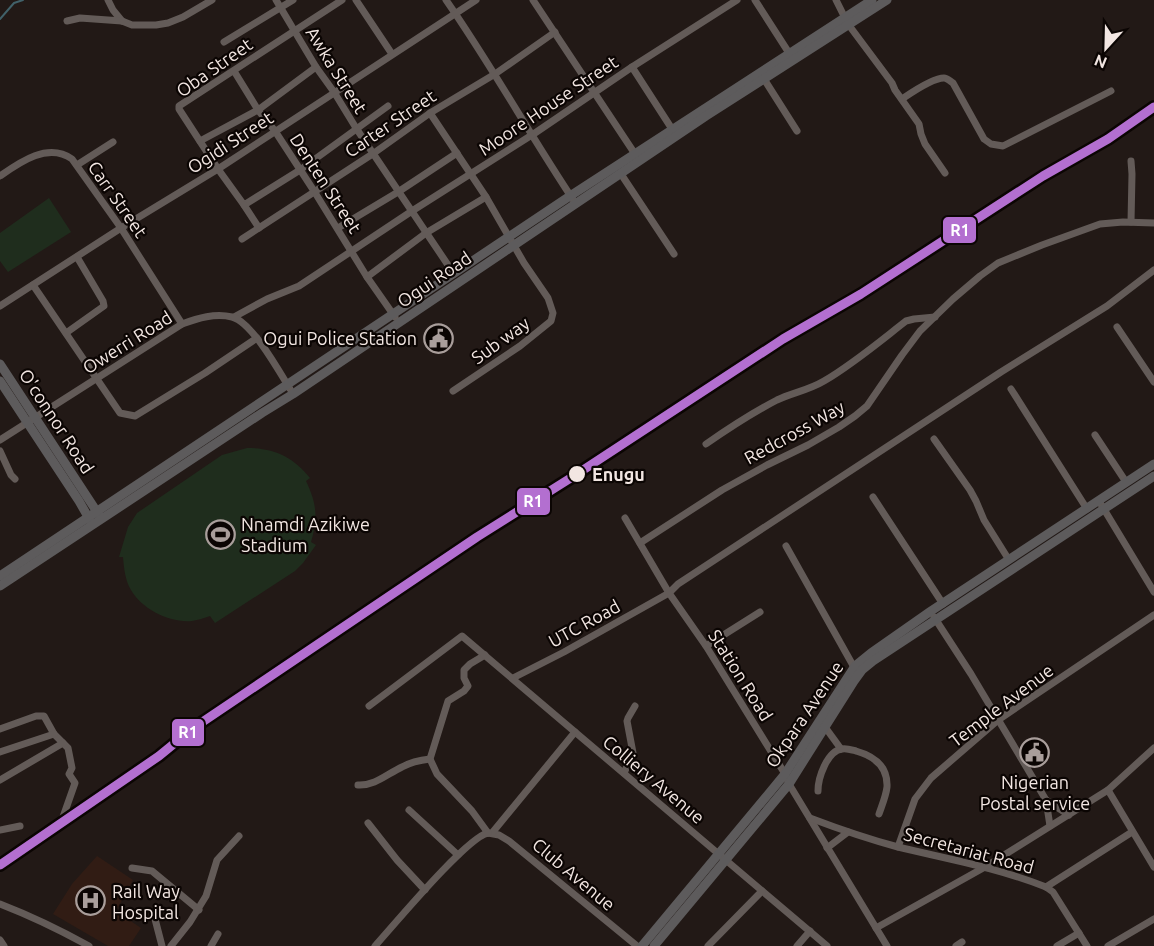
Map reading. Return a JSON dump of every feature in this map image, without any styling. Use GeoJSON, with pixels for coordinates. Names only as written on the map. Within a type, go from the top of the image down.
{"type":"FeatureCollection","features":[{"type":"Feature","properties":{"kind":"main road","name":"Ogui Road"},"geometry":{"type":"LineString","coordinates":[[573,200],[621,174],[764,79],[847,21],[872,0]]}},
{"type":"Feature","properties":{"kind":"main road","name":"Ogui Road"},"geometry":{"type":"LineString","coordinates":[[1,581],[95,518],[293,394],[573,200],[635,153],[789,53],[887,0]]}},
{"type":"Feature","properties":{"kind":"main road","name":"Ogui Road"},"geometry":{"type":"LineString","coordinates":[[1,581],[76,526],[95,518],[108,504],[393,314],[454,274],[512,241]]}},
{"type":"Feature","properties":{"kind":"main road","name":"O'connor Road"},"geometry":{"type":"LineString","coordinates":[[0,364],[31,420],[95,518]]}},
{"type":"Feature","properties":{"kind":"main road","name":"O'connor Road"},"geometry":{"type":"LineString","coordinates":[[0,381],[31,420]]}},
{"type":"Feature","properties":{"kind":"main road","name":"Okpara Avenue"},"geometry":{"type":"LineString","coordinates":[[787,779],[870,653],[933,615],[987,587],[1101,505],[1126,482],[1154,464]]}},
{"type":"Feature","properties":{"kind":"main road","name":"Okpara Avenue"},"geometry":{"type":"LineString","coordinates":[[933,615],[943,604],[1088,509],[1101,505],[1154,476]]}},
{"type":"Feature","properties":{"kind":"main road"},"geometry":{"type":"LineString","coordinates":[[76,526],[81,513],[82,499],[108,504]]}},
{"type":"Feature","properties":{"kind":"main road"},"geometry":{"type":"LineString","coordinates":[[982,578],[987,587]]}},
{"type":"Feature","properties":{"kind":"main road","name":"Okpara Avenue"},"geometry":{"type":"LineString","coordinates":[[654,946],[787,779],[825,727],[856,671]]}},
{"type":"Feature","properties":{"kind":"main road","name":"Okpara Avenue"},"geometry":{"type":"LineString","coordinates":[[642,946],[723,857]]}},
{"type":"Feature","properties":{"kind":"street"},"geometry":{"type":"LineString","coordinates":[[108,0],[122,21]]}},
{"type":"Feature","properties":{"kind":"street"},"geometry":{"type":"LineString","coordinates":[[67,21],[80,18],[122,21],[144,26],[168,23],[212,0]]}},
{"type":"Feature","properties":{"kind":"street","name":"Awka Street"},"geometry":{"type":"LineString","coordinates":[[276,0],[316,67],[454,274]]}},
{"type":"Feature","properties":{"kind":"street"},"geometry":{"type":"LineString","coordinates":[[224,42],[293,0]]}},
{"type":"Feature","properties":{"kind":"street","name":"Oba Street"},"geometry":{"type":"LineString","coordinates":[[259,228],[218,169],[179,106],[342,0]]}},
{"type":"Feature","properties":{"kind":"street"},"geometry":{"type":"LineString","coordinates":[[356,0],[392,54]]}},
{"type":"Feature","properties":{"kind":"street"},"geometry":{"type":"LineString","coordinates":[[446,0],[573,200]]}},
{"type":"Feature","properties":{"kind":"street","name":"Ogidi Street"},"geometry":{"type":"LineString","coordinates":[[0,306],[218,169],[476,0]]}},
{"type":"Feature","properties":{"kind":"street"},"geometry":{"type":"LineString","coordinates":[[533,0],[635,153]]}},
{"type":"Feature","properties":{"kind":"street","name":"Moore House Street"},"geometry":{"type":"LineString","coordinates":[[377,236],[737,0]]}},
{"type":"Feature","properties":{"kind":"street"},"geometry":{"type":"LineString","coordinates":[[755,0],[789,53]]}},
{"type":"Feature","properties":{"kind":"street"},"geometry":{"type":"LineString","coordinates":[[836,0],[847,21],[920,124],[925,144],[945,173]]}},
{"type":"Feature","properties":{"kind":"street","name":"Carter Street"},"geometry":{"type":"LineString","coordinates":[[242,239],[374,153],[430,113],[495,74],[555,32]]}},
{"type":"Feature","properties":{"kind":"street"},"geometry":{"type":"LineString","coordinates":[[200,141],[258,110],[316,67]]}},
{"type":"Feature","properties":{"kind":"street"},"geometry":{"type":"LineString","coordinates":[[632,67],[672,129]]}},
{"type":"Feature","properties":{"kind":"street","name":"Denten Street"},"geometry":{"type":"LineString","coordinates":[[234,71],[258,110],[275,131],[315,191],[398,323]]}},
{"type":"Feature","properties":{"kind":"street"},"geometry":{"type":"LineString","coordinates":[[902,99],[927,84],[943,78],[948,79],[953,83],[984,139],[991,144],[1003,146],[1111,92]]}},
{"type":"Feature","properties":{"kind":"street"},"geometry":{"type":"LineString","coordinates":[[764,79],[797,131]]}},
{"type":"Feature","properties":{"kind":"street"},"geometry":{"type":"LineString","coordinates":[[244,205],[300,170],[388,106]]}},
{"type":"Feature","properties":{"kind":"street"},"geometry":{"type":"LineString","coordinates":[[430,113],[486,197],[512,241]]}},
{"type":"Feature","properties":{"kind":"street"},"geometry":{"type":"LineString","coordinates":[[77,165],[113,142]]}},
{"type":"Feature","properties":{"kind":"street","name":"Carr Street"},"geometry":{"type":"LineString","coordinates":[[0,176],[33,156],[48,153],[66,155],[77,165],[121,228],[182,324]]}},
{"type":"Feature","properties":{"kind":"street"},"geometry":{"type":"LineString","coordinates":[[338,228],[457,153]]}},
{"type":"Feature","properties":{"kind":"street"},"geometry":{"type":"LineString","coordinates":[[1131,161],[1131,222]]}},
{"type":"Feature","properties":{"kind":"street"},"geometry":{"type":"LineString","coordinates":[[621,174],[674,254]]}},
{"type":"Feature","properties":{"kind":"street"},"geometry":{"type":"LineString","coordinates":[[367,277],[426,233],[486,197]]}},
{"type":"Feature","properties":{"kind":"street","name":"Redcross Way"},"geometry":{"type":"LineString","coordinates":[[640,543],[737,481],[808,445],[855,416],[867,406],[912,342],[935,317],[980,276],[1006,259],[1106,222],[1154,223]]}},
{"type":"Feature","properties":{"kind":"street","name":"Denten Street"},"geometry":{"type":"LineString","coordinates":[[234,317],[267,299],[300,286],[377,236]]}},
{"type":"Feature","properties":{"kind":"street","name":"Sub way"},"geometry":{"type":"LineString","coordinates":[[453,391],[520,346],[553,318],[548,298],[512,241]]}},
{"type":"Feature","properties":{"kind":"street"},"geometry":{"type":"LineString","coordinates":[[66,333],[104,306],[104,301],[77,256]]}},
{"type":"Feature","properties":{"kind":"street","name":"UTC Road"},"geometry":{"type":"LineString","coordinates":[[513,678],[669,593],[678,584],[757,531],[1001,372],[1107,306],[1154,270]]}},
{"type":"Feature","properties":{"kind":"street"},"geometry":{"type":"LineString","coordinates":[[33,285],[120,413],[135,416],[257,338]]}},
{"type":"Feature","properties":{"kind":"street","name":"Owerri Road"},"geometry":{"type":"LineString","coordinates":[[0,440],[182,324],[206,316],[234,317]]}},
{"type":"Feature","properties":{"kind":"street"},"geometry":{"type":"LineString","coordinates":[[234,317],[257,338],[293,394]]}},
{"type":"Feature","properties":{"kind":"street"},"geometry":{"type":"LineString","coordinates":[[706,444],[777,400],[824,381],[858,359],[906,321],[935,317]]}},
{"type":"Feature","properties":{"kind":"street"},"geometry":{"type":"LineString","coordinates":[[1118,327],[1154,382]]}},
{"type":"Feature","properties":{"kind":"street"},"geometry":{"type":"LineString","coordinates":[[1011,389],[1088,509]]}},
{"type":"Feature","properties":{"kind":"street"},"geometry":{"type":"LineString","coordinates":[[1095,435],[1126,482]]}},
{"type":"Feature","properties":{"kind":"street"},"geometry":{"type":"LineString","coordinates":[[934,439],[970,490],[984,520],[1010,560]]}},
{"type":"Feature","properties":{"kind":"street"},"geometry":{"type":"LineString","coordinates":[[0,451],[15,479]]}},
{"type":"Feature","properties":{"kind":"street"},"geometry":{"type":"LineString","coordinates":[[873,497],[943,604]]}},
{"type":"Feature","properties":{"kind":"street"},"geometry":{"type":"LineString","coordinates":[[1101,505],[1154,592]]}},
{"type":"Feature","properties":{"kind":"street","name":"Station Road"},"geometry":{"type":"LineString","coordinates":[[625,518],[669,593],[706,646],[787,779]]}},
{"type":"Feature","properties":{"kind":"street"},"geometry":{"type":"LineString","coordinates":[[786,546],[856,671]]}},
{"type":"Feature","properties":{"kind":"street"},"geometry":{"type":"LineString","coordinates":[[706,646],[760,612]]}},
{"type":"Feature","properties":{"kind":"street"},"geometry":{"type":"LineString","coordinates":[[933,615],[971,674],[1046,801],[1050,826]]}},
{"type":"Feature","properties":{"kind":"street","name":"Temple Avenue"},"geometry":{"type":"LineString","coordinates":[[898,846],[915,799],[924,786],[998,720],[1154,615]]}},
{"type":"Feature","properties":{"kind":"street","name":"Colliery Avenue"},"geometry":{"type":"LineString","coordinates":[[369,706],[462,636],[827,946]]}},
{"type":"Feature","properties":{"kind":"street"},"geometry":{"type":"LineString","coordinates":[[485,655],[464,670],[464,678],[468,686],[448,701],[430,759],[437,774],[490,833]]}},
{"type":"Feature","properties":{"kind":"street"},"geometry":{"type":"LineString","coordinates":[[624,773],[633,753],[627,717],[634,706]]}},
{"type":"Feature","properties":{"kind":"street"},"geometry":{"type":"LineString","coordinates":[[0,729],[36,716],[44,716],[54,734],[68,748],[72,768],[69,774],[75,783],[63,817]]}},
{"type":"Feature","properties":{"kind":"street"},"geometry":{"type":"LineString","coordinates":[[825,727],[841,749],[867,755],[882,765],[887,788],[879,814]]}},
{"type":"Feature","properties":{"kind":"street"},"geometry":{"type":"LineString","coordinates":[[375,946],[458,855],[480,836],[490,833],[575,732]]}},
{"type":"Feature","properties":{"kind":"street"},"geometry":{"type":"LineString","coordinates":[[0,752],[54,734]]}},
{"type":"Feature","properties":{"kind":"street"},"geometry":{"type":"LineString","coordinates":[[0,780],[63,742]]}},
{"type":"Feature","properties":{"kind":"street"},"geometry":{"type":"LineString","coordinates":[[876,928],[985,867],[1070,815],[1108,790],[1154,748]]}},
{"type":"Feature","properties":{"kind":"street"},"geometry":{"type":"LineString","coordinates":[[818,791],[823,768],[832,755],[841,749]]}},
{"type":"Feature","properties":{"kind":"street"},"geometry":{"type":"LineString","coordinates":[[358,785],[365,786],[404,765],[430,759]]}},
{"type":"Feature","properties":{"kind":"street"},"geometry":{"type":"LineString","coordinates":[[787,779],[887,946]]}},
{"type":"Feature","properties":{"kind":"street"},"geometry":{"type":"LineString","coordinates":[[1108,790],[1154,867]]}},
{"type":"Feature","properties":{"kind":"street"},"geometry":{"type":"LineString","coordinates":[[1046,801],[1070,815]]}},
{"type":"Feature","properties":{"kind":"street"},"geometry":{"type":"LineString","coordinates":[[409,810],[458,855]]}},
{"type":"Feature","properties":{"kind":"street","name":"Secretariat Road"},"geometry":{"type":"LineString","coordinates":[[809,817],[848,832],[985,867],[1046,887],[1053,892],[1087,946]]}},
{"type":"Feature","properties":{"kind":"street"},"geometry":{"type":"LineString","coordinates":[[368,823],[397,860],[425,890]]}},
{"type":"Feature","properties":{"kind":"street"},"geometry":{"type":"LineString","coordinates":[[0,831],[20,826]]}},
{"type":"Feature","properties":{"kind":"street"},"geometry":{"type":"LineString","coordinates":[[827,848],[848,832]]}},
{"type":"Feature","properties":{"kind":"street"},"geometry":{"type":"LineString","coordinates":[[1046,887],[1132,832]]}},
{"type":"Feature","properties":{"kind":"street","name":"Club Avenue"},"geometry":{"type":"LineString","coordinates":[[490,833],[507,839],[637,946]]}},
{"type":"Feature","properties":{"kind":"street"},"geometry":{"type":"LineString","coordinates":[[171,946],[199,910],[206,896],[217,860],[239,836]]}},
{"type":"Feature","properties":{"kind":"street"},"geometry":{"type":"LineString","coordinates":[[132,868],[152,871],[199,910]]}},
{"type":"Feature","properties":{"kind":"street"},"geometry":{"type":"LineString","coordinates":[[708,946],[762,891]]}},
{"type":"Feature","properties":{"kind":"street"},"geometry":{"type":"LineString","coordinates":[[0,904],[43,922],[89,946]]}},
{"type":"Feature","properties":{"kind":"street"},"geometry":{"type":"LineString","coordinates":[[154,919],[162,946]]}},
{"type":"Feature","properties":{"kind":"street"},"geometry":{"type":"LineString","coordinates":[[1108,946],[1154,920]]}},
{"type":"Feature","properties":{"kind":"street"},"geometry":{"type":"LineString","coordinates":[[797,946],[810,932]]}},
{"type":"Feature","properties":{"kind":"street"},"geometry":{"type":"LineString","coordinates":[[1057,946],[1079,933]]}},
{"type":"Feature","properties":{"kind":"street"},"geometry":{"type":"LineString","coordinates":[[211,946],[218,934]]}},
{"type":"Feature","properties":{"kind":"street"},"geometry":{"type":"LineString","coordinates":[[0,940],[4,946]]}},
{"type":"Feature","properties":{"kind":"shaded area","name":"Rail Way Hospital"},"geometry":{"type":"Polygon","coordinates":[[[97,856],[133,880],[116,911],[141,928],[129,946],[108,946],[53,914],[72,884],[97,856]]]}},
{"type":"Feature","properties":{"kind":"green space"},"geometry":{"type":"Polygon","coordinates":[[[49,198],[71,232],[8,272],[0,261],[0,233],[49,198]]]}},
{"type":"Feature","properties":{"kind":"green space","name":"Nnamdi Azikiwe Stadium"},"geometry":{"type":"Polygon","coordinates":[[[247,448],[257,448],[283,455],[297,464],[310,478],[306,481],[314,504],[315,518],[311,542],[316,545],[295,571],[215,623],[210,616],[194,621],[174,620],[149,609],[131,590],[124,570],[123,557],[119,557],[128,527],[137,513],[222,455],[247,448]]]}},
{"type":"Feature","properties":{"kind":"waterway"},"geometry":{"type":"LineString","coordinates":[[0,19],[14,3],[23,0]]}},
{"type":"Feature","properties":{"kind":"transit line","name":"R1"},"geometry":{"type":"LineString","coordinates":[[0,865],[159,756],[192,729],[477,537],[783,339],[861,294],[1043,176],[1108,139],[1154,107]]}},
{"type":"Feature","properties":{"kind":"place","name":"Ogui Police Station"},"geometry":{"type":"Point","coordinates":[438,338]}},
{"type":"Feature","properties":{"kind":"place","name":"Enugu"},"geometry":{"type":"Point","coordinates":[577,474]}},
{"type":"Feature","properties":{"kind":"place","name":"Nnamdi Azikiwe Stadium"},"geometry":{"type":"Point","coordinates":[220,534]}},
{"type":"Feature","properties":{"kind":"place","name":"Nigerian Postal service"},"geometry":{"type":"Point","coordinates":[1035,753]}},
{"type":"Feature","properties":{"kind":"place","name":"Rail Way Hospital"},"geometry":{"type":"Point","coordinates":[91,901]}}]}
